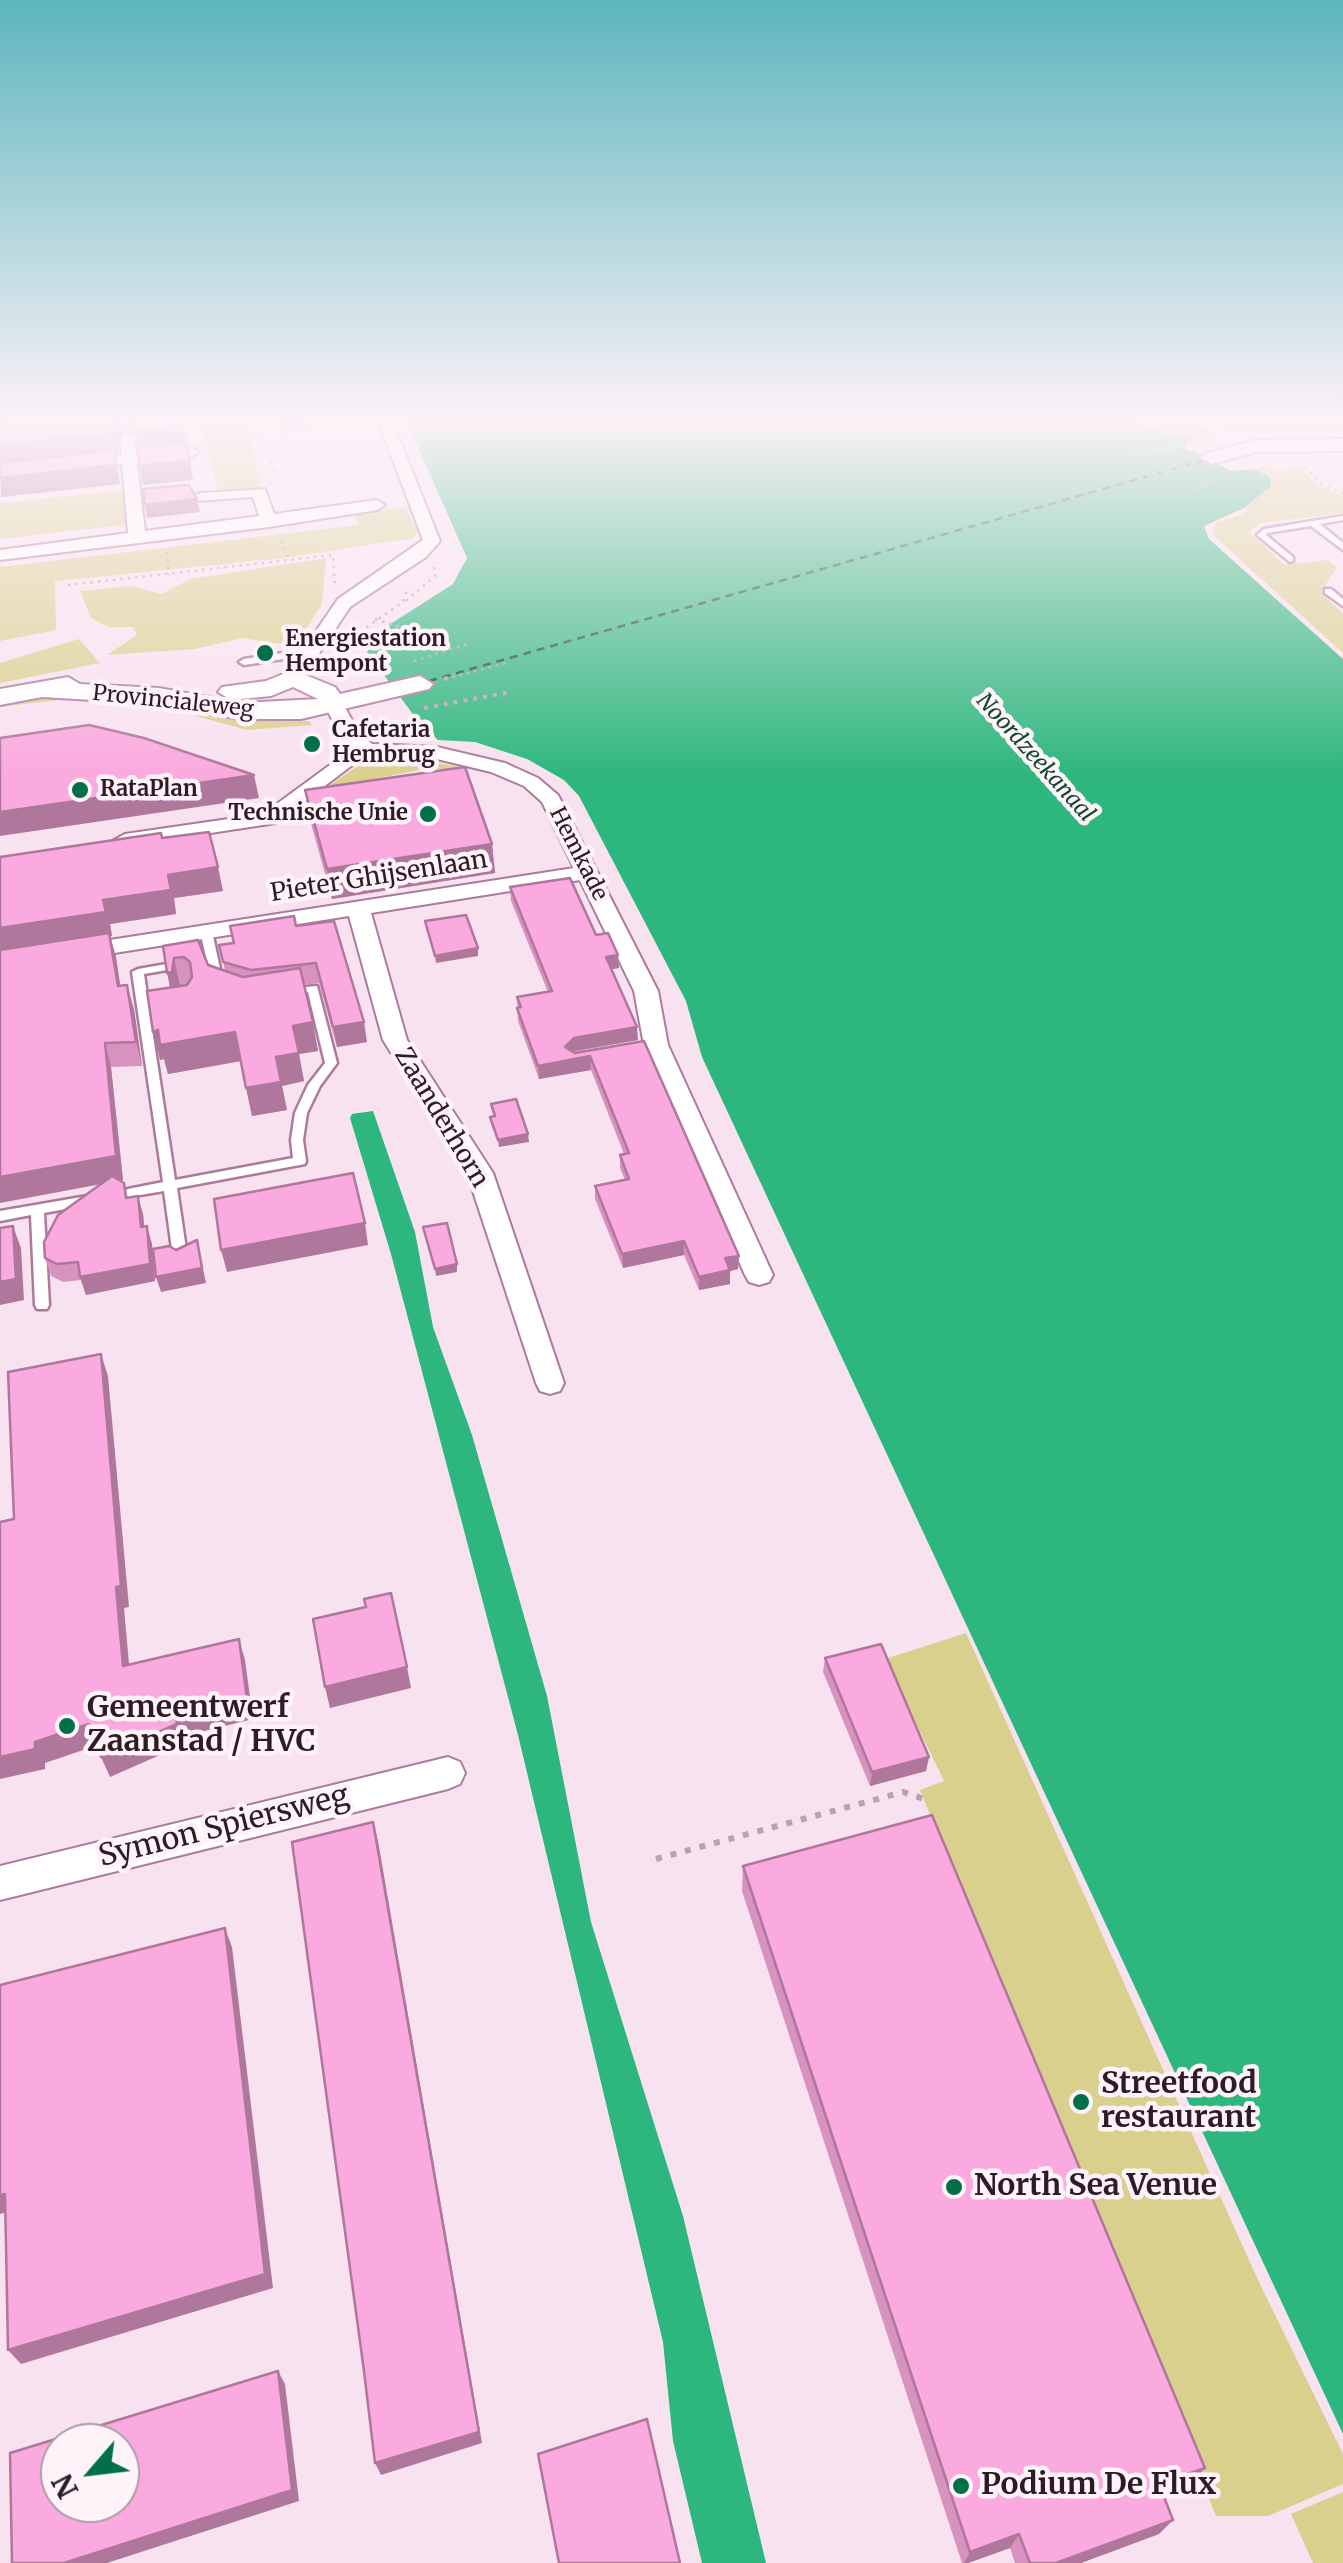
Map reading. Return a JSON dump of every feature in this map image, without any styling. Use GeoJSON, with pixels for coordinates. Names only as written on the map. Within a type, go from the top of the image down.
{"type":"FeatureCollection","features":[{"type":"Feature","properties":{"kind":"main road","name":"Provincialeweg"},"geometry":{"type":"LineString","coordinates":[[0,697],[120,677],[244,692],[270,688],[301,668]]}},
{"type":"Feature","properties":{"kind":"main road"},"geometry":{"type":"LineString","coordinates":[[301,668],[336,706]]}},
{"type":"Feature","properties":{"kind":"main road","name":"Provincialeweg"},"geometry":{"type":"LineString","coordinates":[[44,690],[143,694],[240,711],[336,706],[421,684]]}},
{"type":"Feature","properties":{"kind":"street"},"geometry":{"type":"LineString","coordinates":[[0,555],[141,538]]}},
{"type":"Feature","properties":{"kind":"street"},"geometry":{"type":"LineString","coordinates":[[301,668],[344,603],[398,567],[432,541],[431,538]]}},
{"type":"Feature","properties":{"kind":"street"},"geometry":{"type":"LineString","coordinates":[[96,844],[269,818],[367,750],[342,723],[336,706]]}},
{"type":"Feature","properties":{"kind":"street","name":"Hemkade"},"geometry":{"type":"LineString","coordinates":[[367,750],[437,753],[498,767],[530,782],[551,799],[646,991],[648,1047],[760,1275]]}},
{"type":"Feature","properties":{"kind":"street","name":"Pieter Ghijsenlaan"},"geometry":{"type":"LineString","coordinates":[[0,964],[588,872]]}},
{"type":"Feature","properties":{"kind":"street","name":"Zaanderhorn"},"geometry":{"type":"LineString","coordinates":[[358,907],[395,1040],[480,1173],[550,1383]]}},
{"type":"Feature","properties":{"kind":"street","name":"Symon Spiersweg"},"geometry":{"type":"LineString","coordinates":[[0,1883],[448,1773]]}},
{"type":"Feature","properties":{"kind":"lane"},"geometry":{"type":"LineString","coordinates":[[1264,538],[1290,560]]}},
{"type":"Feature","properties":{"kind":"lane"},"geometry":{"type":"LineString","coordinates":[[1328,591],[1343,603]]}},
{"type":"Feature","properties":{"kind":"lane"},"geometry":{"type":"LineString","coordinates":[[244,662],[283,656],[301,668]]}},
{"type":"Feature","properties":{"kind":"lane"},"geometry":{"type":"LineString","coordinates":[[206,932],[218,987],[236,992]]}},
{"type":"Feature","properties":{"kind":"lane"},"geometry":{"type":"LineString","coordinates":[[176,936],[182,968]]}},
{"type":"Feature","properties":{"kind":"lane"},"geometry":{"type":"LineString","coordinates":[[180,1256],[138,972],[182,968],[212,959]]}},
{"type":"Feature","properties":{"kind":"lane"},"geometry":{"type":"LineString","coordinates":[[128,1193],[300,1161],[301,1113],[314,1084],[331,1063],[313,988],[274,994]]}},
{"type":"Feature","properties":{"kind":"lane"},"geometry":{"type":"LineString","coordinates":[[144,1013],[174,1008]]}},
{"type":"Feature","properties":{"kind":"lane"},"geometry":{"type":"LineString","coordinates":[[0,1216],[93,1200]]}},
{"type":"Feature","properties":{"kind":"lane"},"geometry":{"type":"LineString","coordinates":[[37,1210],[42,1304]]}},
{"type":"Feature","properties":{"kind":"path"},"geometry":{"type":"LineString","coordinates":[[68,585],[333,555],[335,585],[344,603]]}},
{"type":"Feature","properties":{"kind":"path"},"geometry":{"type":"LineString","coordinates":[[339,646],[408,596],[408,585],[398,567]]}},
{"type":"Feature","properties":{"kind":"path"},"geometry":{"type":"LineString","coordinates":[[375,619],[420,633]]}},
{"type":"Feature","properties":{"kind":"path"},"geometry":{"type":"LineString","coordinates":[[421,684],[467,644]]}},
{"type":"Feature","properties":{"kind":"path"},"geometry":{"type":"LineString","coordinates":[[421,684],[510,662]]}},
{"type":"Feature","properties":{"kind":"path"},"geometry":{"type":"LineString","coordinates":[[421,684],[511,692]]}},
{"type":"Feature","properties":{"kind":"path"},"geometry":{"type":"LineString","coordinates":[[656,1860],[903,1792],[924,1799]]}},
{"type":"Feature","properties":{"kind":"shaded area"},"geometry":{"type":"Polygon","coordinates":[[[251,538],[414,538],[283,558],[55,581],[56,630],[0,641],[0,567],[251,538]]]}},
{"type":"Feature","properties":{"kind":"shaded area"},"geometry":{"type":"Polygon","coordinates":[[[1216,538],[1255,538],[1285,565],[1328,560],[1337,567],[1321,592],[1343,614],[1343,653],[1216,538]]]}},
{"type":"Feature","properties":{"kind":"shaded area"},"geometry":{"type":"Polygon","coordinates":[[[326,558],[322,604],[295,646],[242,638],[195,649],[107,655],[137,635],[133,627],[109,627],[91,618],[80,591],[131,586],[162,594],[190,579],[326,558]]]}},
{"type":"Feature","properties":{"kind":"shaded area"},"geometry":{"type":"Polygon","coordinates":[[[79,639],[100,663],[0,683],[0,663],[79,639]]]}},
{"type":"Feature","properties":{"kind":"shaded area"},"geometry":{"type":"Polygon","coordinates":[[[74,695],[160,703],[261,721],[309,721],[312,725],[247,730],[159,706],[75,698],[0,707],[0,703],[12,700],[74,695]]]}},
{"type":"Feature","properties":{"kind":"shaded area"},"geometry":{"type":"Polygon","coordinates":[[[367,760],[459,767],[452,777],[447,769],[419,770],[324,789],[367,760]]]}},
{"type":"Feature","properties":{"kind":"shaded area"},"geometry":{"type":"Polygon","coordinates":[[[966,1633],[1258,2280],[1343,2454],[1343,2484],[1268,2516],[1216,2516],[920,1790],[944,1781],[885,1659],[966,1633]]]}},
{"type":"Feature","properties":{"kind":"shaded area"},"geometry":{"type":"Polygon","coordinates":[[[1343,2492],[1343,2563],[1313,2563],[1291,2514],[1343,2492]]]}},
{"type":"Feature","properties":{"kind":"water","name":"Noordzeekanaal"},"geometry":{"type":"Polygon","coordinates":[[[458,538],[1208,538],[1343,659],[1343,2434],[702,1057],[686,1001],[579,796],[564,780],[527,759],[475,742],[438,740],[415,717],[367,652],[392,623],[453,584],[467,558],[458,538]]]}},
{"type":"Feature","properties":{"kind":"water"},"geometry":{"type":"Polygon","coordinates":[[[373,1111],[415,1232],[433,1327],[472,1435],[547,1696],[591,1922],[683,2216],[766,2563],[702,2563],[673,2441],[663,2342],[518,1735],[391,1254],[350,1118],[352,1114],[373,1111]]]}},
{"type":"Feature","properties":{"kind":"building"},"geometry":{"type":"Polygon","coordinates":[[[89,725],[144,738],[254,775],[0,812],[0,738],[89,725]]]}},
{"type":"Feature","properties":{"kind":"building"},"geometry":{"type":"Polygon","coordinates":[[[465,767],[492,844],[327,869],[305,790],[465,767]]]}},
{"type":"Feature","properties":{"kind":"building"},"geometry":{"type":"Polygon","coordinates":[[[209,832],[218,867],[168,875],[171,890],[103,900],[106,912],[0,928],[0,857],[161,833],[162,838],[209,832]]]}},
{"type":"Feature","properties":{"kind":"building"},"geometry":{"type":"Polygon","coordinates":[[[570,878],[596,935],[608,933],[618,955],[606,957],[637,1027],[574,1038],[565,1047],[575,1053],[644,1041],[739,1256],[725,1258],[730,1270],[699,1277],[684,1241],[622,1254],[595,1186],[629,1179],[620,1155],[629,1153],[590,1056],[538,1066],[517,1008],[521,1007],[517,997],[552,991],[510,887],[570,878]]]}},
{"type":"Feature","properties":{"kind":"building"},"geometry":{"type":"Polygon","coordinates":[[[466,915],[478,948],[435,956],[425,921],[466,915]]]}},
{"type":"Feature","properties":{"kind":"building"},"geometry":{"type":"Polygon","coordinates":[[[294,916],[296,926],[334,921],[364,1022],[333,1027],[316,963],[251,970],[223,962],[219,945],[234,943],[230,926],[294,916]]]}},
{"type":"Feature","properties":{"kind":"building"},"geometry":{"type":"Polygon","coordinates":[[[109,933],[118,986],[127,985],[136,1042],[105,1043],[116,1156],[0,1177],[0,950],[109,933]]]}},
{"type":"Feature","properties":{"kind":"building"},"geometry":{"type":"Polygon","coordinates":[[[198,940],[208,965],[243,977],[300,968],[313,1022],[293,1026],[299,1053],[276,1057],[281,1082],[246,1088],[235,1032],[160,1045],[158,1030],[153,1032],[147,991],[187,985],[192,977],[190,962],[184,957],[174,958],[172,972],[167,973],[163,946],[198,940]]]}},
{"type":"Feature","properties":{"kind":"building"},"geometry":{"type":"Polygon","coordinates":[[[516,1099],[528,1134],[498,1140],[490,1117],[495,1116],[491,1104],[516,1099]]]}},
{"type":"Feature","properties":{"kind":"building"},"geometry":{"type":"Polygon","coordinates":[[[353,1173],[365,1223],[221,1250],[214,1199],[353,1173]]]}},
{"type":"Feature","properties":{"kind":"building"},"geometry":{"type":"Polygon","coordinates":[[[112,1176],[124,1183],[126,1198],[138,1196],[141,1227],[147,1226],[150,1264],[80,1277],[78,1262],[57,1264],[45,1258],[44,1242],[58,1215],[112,1176]]]}},
{"type":"Feature","properties":{"kind":"building"},"geometry":{"type":"Polygon","coordinates":[[[447,1223],[457,1264],[435,1269],[423,1227],[447,1223]]]}},
{"type":"Feature","properties":{"kind":"building"},"geometry":{"type":"Polygon","coordinates":[[[13,1226],[16,1279],[0,1282],[0,1228],[13,1226]]]}},
{"type":"Feature","properties":{"kind":"building"},"geometry":{"type":"Polygon","coordinates":[[[197,1240],[202,1268],[156,1277],[153,1249],[169,1246],[176,1250],[197,1240]]]}},
{"type":"Feature","properties":{"kind":"building"},"geometry":{"type":"Polygon","coordinates":[[[101,1354],[121,1586],[116,1587],[123,1666],[239,1639],[247,1699],[176,1715],[177,1724],[101,1757],[89,1724],[35,1742],[35,1749],[0,1757],[0,1522],[14,1519],[8,1372],[101,1354]]]}},
{"type":"Feature","properties":{"kind":"building"},"geometry":{"type":"Polygon","coordinates":[[[391,1593],[407,1667],[325,1687],[313,1619],[366,1607],[364,1599],[391,1593]]]}},
{"type":"Feature","properties":{"kind":"building"},"geometry":{"type":"Polygon","coordinates":[[[881,1644],[929,1757],[872,1772],[825,1658],[881,1644]]]}},
{"type":"Feature","properties":{"kind":"building","name":"North Sea Venue"},"geometry":{"type":"Polygon","coordinates":[[[932,1815],[1205,2468],[1159,2484],[1173,2520],[1056,2563],[1030,2563],[1019,2534],[970,2552],[743,1866],[932,1815]]]}},
{"type":"Feature","properties":{"kind":"building"},"geometry":{"type":"Polygon","coordinates":[[[373,1822],[479,2432],[375,2463],[292,1842],[373,1822]]]}},
{"type":"Feature","properties":{"kind":"building"},"geometry":{"type":"Polygon","coordinates":[[[225,1928],[265,2274],[8,2350],[5,2194],[0,2195],[0,1985],[225,1928]]]}},
{"type":"Feature","properties":{"kind":"building"},"geometry":{"type":"Polygon","coordinates":[[[278,2371],[292,2490],[64,2563],[12,2563],[10,2453],[40,2444],[40,2523],[140,2523],[140,2423],[108,2423],[278,2371]]]}},
{"type":"Feature","properties":{"kind":"building"},"geometry":{"type":"Polygon","coordinates":[[[647,2419],[680,2563],[559,2563],[538,2454],[647,2419]]]}},
{"type":"Feature","properties":{"kind":"ferry route"},"geometry":{"type":"LineString","coordinates":[[429,681],[932,538]]}},
{"type":"Feature","properties":{"kind":"place","name":"Energiestation Hempont"},"geometry":{"type":"Point","coordinates":[265,653]}},
{"type":"Feature","properties":{"kind":"place","name":"Cafetaria Hembrug"},"geometry":{"type":"Point","coordinates":[312,744]}},
{"type":"Feature","properties":{"kind":"place","name":"RataPlan"},"geometry":{"type":"Point","coordinates":[80,790]}},
{"type":"Feature","properties":{"kind":"place","name":"Technische Unie"},"geometry":{"type":"Point","coordinates":[428,814]}},
{"type":"Feature","properties":{"kind":"place","name":"Gemeentwerf Zaanstad / HVC"},"geometry":{"type":"Point","coordinates":[67,1726]}},
{"type":"Feature","properties":{"kind":"place","name":"Streetfood restaurant"},"geometry":{"type":"Point","coordinates":[1081,2102]}},
{"type":"Feature","properties":{"kind":"place","name":"North Sea Venue"},"geometry":{"type":"Point","coordinates":[954,2187]}},
{"type":"Feature","properties":{"kind":"place","name":"Podium De Flux"},"geometry":{"type":"Point","coordinates":[961,2486]}}]}
